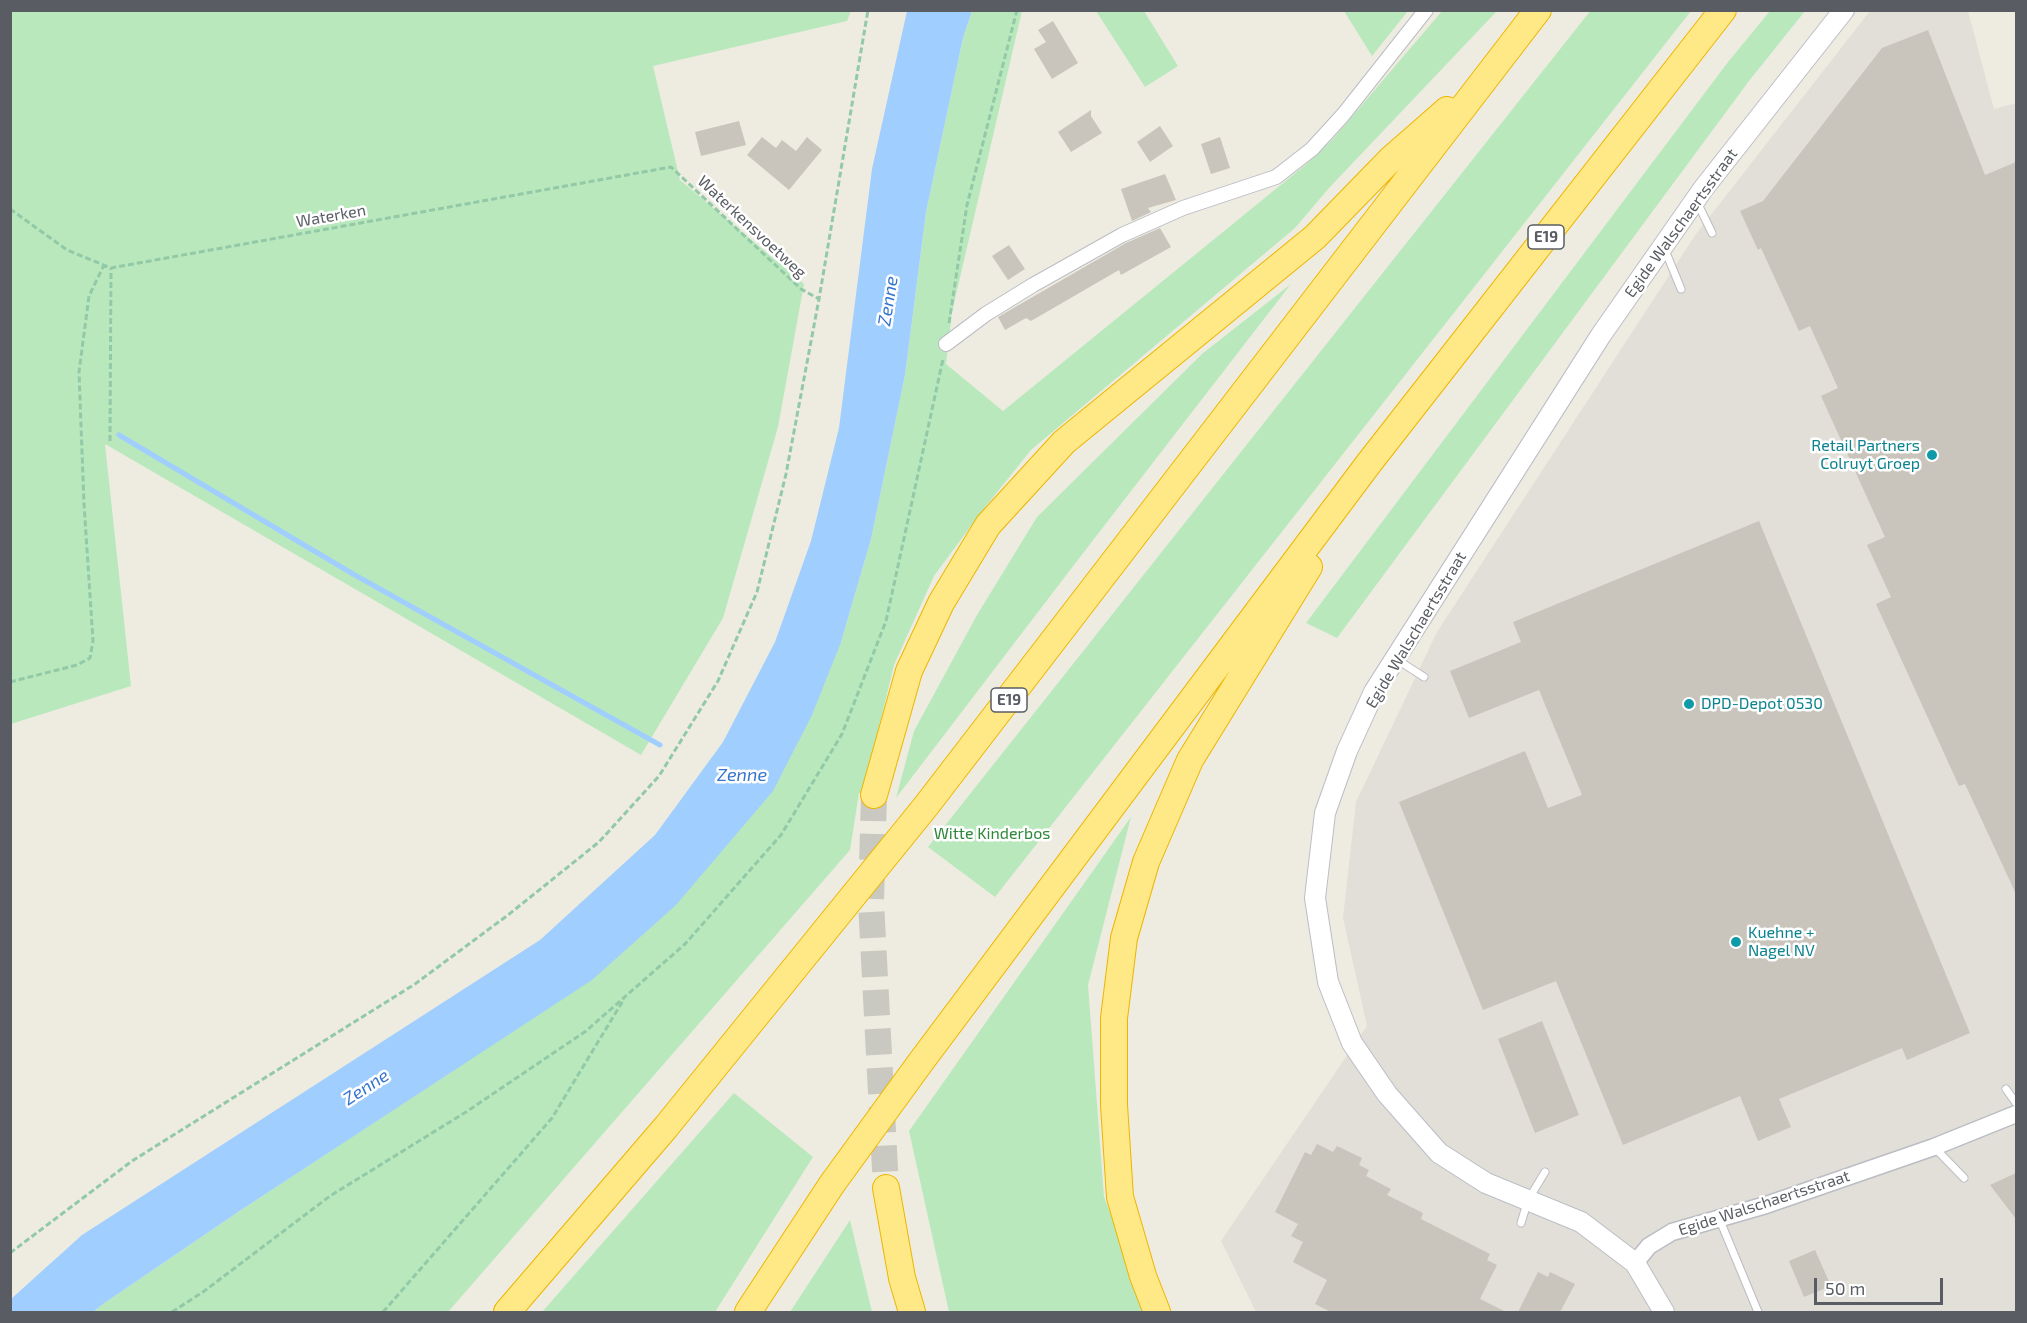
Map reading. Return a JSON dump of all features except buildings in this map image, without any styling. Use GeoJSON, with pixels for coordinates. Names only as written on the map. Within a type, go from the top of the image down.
{"type":"FeatureCollection","features":[{"type":"Feature","properties":{"kind":"highway","name":"E19"},"geometry":{"type":"LineString","coordinates":[[507,1312],[681,1109],[926,806],[1538,10]]}},
{"type":"Feature","properties":{"kind":"highway","name":"E19"},"geometry":{"type":"LineString","coordinates":[[748,1312],[832,1184],[920,1063],[1369,463],[1723,10]]}},
{"type":"Feature","properties":{"kind":"highway"},"geometry":{"type":"LineString","coordinates":[[874,795],[909,671],[941,603],[988,525],[1064,442],[1316,237],[1391,159],[1490,72]]}},
{"type":"Feature","properties":{"kind":"highway"},"geometry":{"type":"LineString","coordinates":[[1157,1312],[1143,1276],[1120,1197],[1114,1105],[1114,1018],[1124,938],[1146,862],[1190,760],[1280,617],[1369,463]]}},
{"type":"Feature","properties":{"kind":"highway"},"geometry":{"type":"LineString","coordinates":[[886,1188],[902,1278],[912,1312]]}},
{"type":"Feature","properties":{"kind":"main road","name":"Egide Walschaertsstraat"},"geometry":{"type":"LineString","coordinates":[[1635,1263],[1581,1222],[1486,1183],[1439,1153],[1387,1094],[1352,1043],[1328,982],[1315,898],[1325,813],[1352,741],[1374,692],[1601,335],[1696,200],[1844,10]]}},
{"type":"Feature","properties":{"kind":"main road"},"geometry":{"type":"LineString","coordinates":[[1635,1263],[1664,1312]]}},
{"type":"Feature","properties":{"kind":"street"},"geometry":{"type":"LineString","coordinates":[[946,344],[986,314],[1122,235],[1183,208],[1276,177],[1312,149],[1343,115],[1426,10]]}},
{"type":"Feature","properties":{"kind":"street","name":"Egide Walschaertsstraat"},"geometry":{"type":"LineString","coordinates":[[1635,1263],[1649,1246],[1672,1232],[1766,1205],[1934,1147],[2016,1114]]}},
{"type":"Feature","properties":{"kind":"lane"},"geometry":{"type":"LineString","coordinates":[[1696,200],[1712,233]]}},
{"type":"Feature","properties":{"kind":"lane"},"geometry":{"type":"LineString","coordinates":[[1663,246],[1681,289]]}},
{"type":"Feature","properties":{"kind":"lane"},"geometry":{"type":"LineString","coordinates":[[1395,659],[1425,677]]}},
{"type":"Feature","properties":{"kind":"lane"},"geometry":{"type":"LineString","coordinates":[[2006,1089],[2016,1103]]}},
{"type":"Feature","properties":{"kind":"lane"},"geometry":{"type":"LineString","coordinates":[[1934,1147],[1964,1178]]}},
{"type":"Feature","properties":{"kind":"lane"},"geometry":{"type":"LineString","coordinates":[[1521,1223],[1528,1200],[1545,1172]]}},
{"type":"Feature","properties":{"kind":"lane"},"geometry":{"type":"LineString","coordinates":[[1719,1218],[1758,1312]]}},
{"type":"Feature","properties":{"kind":"path"},"geometry":{"type":"LineString","coordinates":[[10,1254],[132,1161],[415,984],[508,915],[599,842],[659,776],[718,681],[757,592],[786,474],[819,299],[868,10]]}},
{"type":"Feature","properties":{"kind":"path"},"geometry":{"type":"LineString","coordinates":[[172,1312],[203,1292],[330,1196],[466,1112],[586,1031],[686,944],[782,835],[842,734],[886,621],[946,344],[967,205],[1017,10]]}},
{"type":"Feature","properties":{"kind":"path","name":"Waterkensvoetweg"},"geometry":{"type":"LineString","coordinates":[[671,167],[801,289],[819,299]]}},
{"type":"Feature","properties":{"kind":"path","name":"Waterken"},"geometry":{"type":"LineString","coordinates":[[111,268],[671,167]]}},
{"type":"Feature","properties":{"kind":"path"},"geometry":{"type":"LineString","coordinates":[[10,208],[67,250],[111,268],[110,441]]}},
{"type":"Feature","properties":{"kind":"path"},"geometry":{"type":"LineString","coordinates":[[10,682],[77,665],[90,658],[93,641],[84,504],[79,372],[89,296],[104,265]]}},
{"type":"Feature","properties":{"kind":"path"},"geometry":{"type":"LineString","coordinates":[[383,1312],[552,1118],[627,995]]}},
{"type":"Feature","properties":{"kind":"shaded area"},"geometry":{"type":"Polygon","coordinates":[[[1870,11],[1968,11],[1994,109],[2016,103],[2016,1312],[1256,1312],[1221,1241],[1367,1026],[1343,918],[1356,802],[1437,632],[1696,234],[1870,11]]]}},
{"type":"Feature","properties":{"kind":"green space","name":"Witte Kinderbos"},"geometry":{"type":"Polygon","coordinates":[[[1591,10],[1691,11],[995,897],[928,847],[1591,10]]]}},
{"type":"Feature","properties":{"kind":"green space"},"geometry":{"type":"Polygon","coordinates":[[[11,11],[851,11],[847,21],[653,66],[680,180],[804,284],[778,427],[723,618],[641,755],[105,444],[131,686],[11,724],[11,11]]]}},
{"type":"Feature","properties":{"kind":"green space"},"geometry":{"type":"Polygon","coordinates":[[[972,11],[1022,11],[952,312],[946,364],[1003,411],[1304,166],[1332,140],[1442,11],[1497,11],[1329,188],[1295,228],[1031,450],[934,576],[894,665],[863,793],[859,793],[850,850],[448,1312],[93,1312],[241,1210],[414,1096],[841,642],[871,539],[905,375],[926,212],[963,38],[972,11]]]}},
{"type":"Feature","properties":{"kind":"green space"},"geometry":{"type":"Polygon","coordinates":[[[1096,11],[1144,11],[1178,66],[1145,87],[1096,11]]]}},
{"type":"Feature","properties":{"kind":"green space"},"geometry":{"type":"Polygon","coordinates":[[[1344,11],[1408,11],[1372,56],[1344,11]]]}},
{"type":"Feature","properties":{"kind":"green space"},"geometry":{"type":"Polygon","coordinates":[[[1770,11],[1805,11],[1749,81],[1337,638],[1306,623],[1728,62],[1770,11]]]}},
{"type":"Feature","properties":{"kind":"green space"},"geometry":{"type":"Polygon","coordinates":[[[1291,284],[896,798],[914,731],[977,615],[1037,517],[1202,354],[1291,284]]]}},
{"type":"Feature","properties":{"kind":"green space"},"geometry":{"type":"Polygon","coordinates":[[[1131,817],[1088,985],[1104,1197],[1148,1312],[949,1312],[909,1131],[1131,817]]]}},
{"type":"Feature","properties":{"kind":"green space"},"geometry":{"type":"Polygon","coordinates":[[[734,1093],[813,1157],[715,1312],[542,1312],[734,1093]]]}},
{"type":"Feature","properties":{"kind":"green space"},"geometry":{"type":"Polygon","coordinates":[[[850,1220],[872,1312],[790,1312],[850,1220]]]}},
{"type":"Feature","properties":{"kind":"water","name":"Zenne"},"geometry":{"type":"Polygon","coordinates":[[[907,11],[972,11],[963,38],[926,212],[905,375],[871,539],[841,642],[812,715],[773,791],[676,905],[592,980],[241,1210],[93,1312],[11,1312],[11,1299],[82,1235],[540,940],[655,835],[723,742],[775,642],[811,541],[839,428],[872,169],[907,11]]]}},
{"type":"Feature","properties":{"kind":"waterway"},"geometry":{"type":"LineString","coordinates":[[119,435],[353,574],[660,745]]}},
{"type":"Feature","properties":{"kind":"tunnel"},"geometry":{"type":"LineString","coordinates":[[874,795],[871,902],[886,1188]]}},
{"type":"Feature","properties":{"kind":"place","name":"Retail Partners Colruyt Groep"},"geometry":{"type":"Point","coordinates":[1932,455]}},
{"type":"Feature","properties":{"kind":"place","name":"DPD-Depot 0530"},"geometry":{"type":"Point","coordinates":[1689,704]}},
{"type":"Feature","properties":{"kind":"place","name":"Kuehne + Nagel NV"},"geometry":{"type":"Point","coordinates":[1736,942]}}]}
